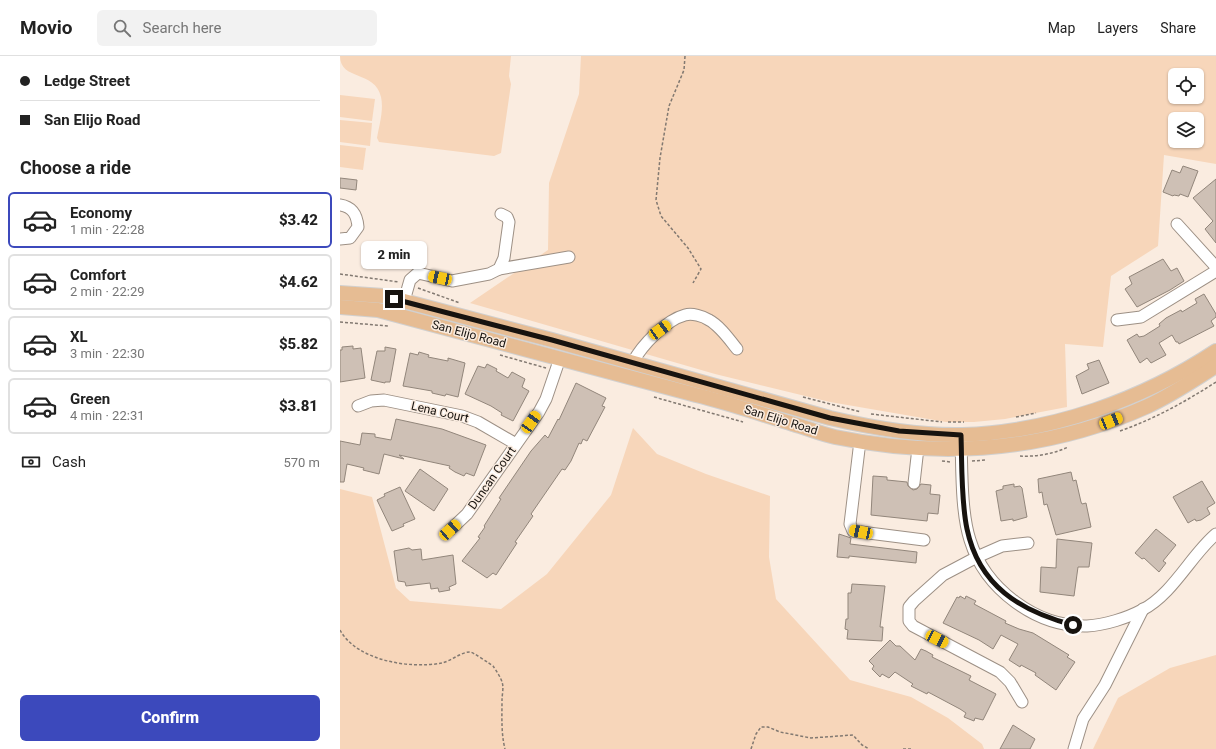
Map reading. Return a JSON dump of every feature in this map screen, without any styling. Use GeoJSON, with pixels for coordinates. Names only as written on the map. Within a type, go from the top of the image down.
{"type":"FeatureCollection","features":[{"type":"Feature","properties":{"kind":"main road","name":"San Elijo Road"},"geometry":{"type":"LineString","coordinates":[[340,293],[384,296],[633,362],[830,418],[874,428],[912,433],[961,435],[1030,427],[1053,422],[1112,404],[1152,388],[1216,351]]}},
{"type":"Feature","properties":{"kind":"main road","name":"San Elijo Road"},"geometry":{"type":"LineString","coordinates":[[340,307],[378,310],[699,395],[832,436],[918,448],[961,450],[1019,444],[1072,433],[1111,421],[1150,405],[1216,366]]}},
{"type":"Feature","properties":{"kind":"main road"},"geometry":{"type":"LineString","coordinates":[[860,441],[867,436],[874,435],[900,439],[912,433]]}},
{"type":"Feature","properties":{"kind":"street"},"geometry":{"type":"LineString","coordinates":[[340,205],[351,209],[356,214],[358,227],[350,238],[340,240]]}},
{"type":"Feature","properties":{"kind":"street"},"geometry":{"type":"LineString","coordinates":[[499,269],[504,258],[509,222],[506,217],[501,214]]}},
{"type":"Feature","properties":{"kind":"street"},"geometry":{"type":"LineString","coordinates":[[1177,224],[1216,267]]}},
{"type":"Feature","properties":{"kind":"street"},"geometry":{"type":"LineString","coordinates":[[404,301],[410,280],[418,273],[452,281],[488,274],[499,269],[569,257]]}},
{"type":"Feature","properties":{"kind":"street"},"geometry":{"type":"LineString","coordinates":[[1117,320],[1141,317],[1216,271]]}},
{"type":"Feature","properties":{"kind":"street"},"geometry":{"type":"LineString","coordinates":[[633,362],[642,346],[676,318],[686,314],[695,315],[710,320],[731,345]]}},
{"type":"Feature","properties":{"kind":"street","name":"Duncan Court"},"geometry":{"type":"LineString","coordinates":[[450,530],[467,514],[546,399],[560,358]]}},
{"type":"Feature","properties":{"kind":"street","name":"Lena Court"},"geometry":{"type":"LineString","coordinates":[[358,406],[371,401],[384,400],[462,416],[478,422],[516,444]]}},
{"type":"Feature","properties":{"kind":"street"},"geometry":{"type":"LineString","coordinates":[[961,435],[966,528],[976,557],[986,573],[1001,591],[1016,603],[1046,618],[1073,625],[1088,626],[1102,623],[1144,609]]}},
{"type":"Feature","properties":{"kind":"street"},"geometry":{"type":"LineString","coordinates":[[860,441],[850,524],[853,531],[924,540]]}},
{"type":"Feature","properties":{"kind":"street"},"geometry":{"type":"LineString","coordinates":[[914,483],[918,448]]}},
{"type":"Feature","properties":{"kind":"street"},"geometry":{"type":"LineString","coordinates":[[1074,749],[1083,719],[1105,685],[1144,609],[1176,580],[1216,534]]}},
{"type":"Feature","properties":{"kind":"street"},"geometry":{"type":"LineString","coordinates":[[1022,702],[1010,682],[1000,672],[913,626],[909,621],[909,607],[944,575],[976,557],[1002,546],[1028,543]]}},
{"type":"Feature","properties":{"kind":"path"},"geometry":{"type":"LineString","coordinates":[[685,56],[684,70],[669,106],[660,158],[656,200],[661,216],[688,248],[701,269],[693,283]]}},
{"type":"Feature","properties":{"kind":"path"},"geometry":{"type":"LineString","coordinates":[[340,274],[393,280],[462,304]]}},
{"type":"Feature","properties":{"kind":"path"},"geometry":{"type":"LineString","coordinates":[[797,396],[867,413],[944,422],[967,422]]}},
{"type":"Feature","properties":{"kind":"path"},"geometry":{"type":"LineString","coordinates":[[1013,417],[1036,413]]}},
{"type":"Feature","properties":{"kind":"path"},"geometry":{"type":"LineString","coordinates":[[340,630],[354,646],[373,658],[405,664],[431,665],[444,662],[470,652],[475,653],[492,666],[502,683],[502,737],[505,749]]}},
{"type":"Feature","properties":{"kind":"path"},"geometry":{"type":"LineString","coordinates":[[751,749],[756,734],[761,727],[768,727],[780,732],[811,738],[841,734],[853,735],[868,749]]}},
{"type":"Feature","properties":{"kind":"path"},"geometry":{"type":"LineString","coordinates":[[903,749],[911,749]]}},
{"type":"Feature","properties":{"kind":"shaded area"},"geometry":{"type":"Polygon","coordinates":[[[340,56],[511,56],[509,76],[511,84],[501,153],[494,156],[379,142],[377,138],[381,118],[382,102],[378,89],[372,83],[346,69],[342,64],[340,56]]]}},
{"type":"Feature","properties":{"kind":"shaded area"},"geometry":{"type":"Polygon","coordinates":[[[581,56],[1216,56],[1216,164],[1164,155],[1158,246],[1111,276],[1103,347],[1065,344],[1067,407],[1005,419],[974,422],[946,422],[830,402],[715,374],[470,303],[548,250],[549,183],[579,94],[581,56]]]}},
{"type":"Feature","properties":{"kind":"shaded area"},"geometry":{"type":"Polygon","coordinates":[[[340,95],[375,99],[372,121],[340,117],[340,95]]]}},
{"type":"Feature","properties":{"kind":"shaded area"},"geometry":{"type":"Polygon","coordinates":[[[340,120],[372,123],[370,146],[340,142],[340,120]]]}},
{"type":"Feature","properties":{"kind":"shaded area"},"geometry":{"type":"Polygon","coordinates":[[[340,145],[366,148],[363,170],[340,167],[340,145]]]}},
{"type":"Feature","properties":{"kind":"shaded area"},"geometry":{"type":"Polygon","coordinates":[[[633,428],[657,454],[706,474],[770,496],[769,557],[776,599],[850,680],[911,697],[948,718],[982,744],[984,749],[340,749],[340,489],[372,497],[396,588],[410,601],[501,609],[547,574],[611,495],[633,428]]]}},
{"type":"Feature","properties":{"kind":"shaded area"},"geometry":{"type":"Polygon","coordinates":[[[1216,655],[1216,749],[1093,749],[1118,698],[1170,668],[1216,655]]]}},
{"type":"Feature","properties":{"kind":"building"},"geometry":{"type":"Polygon","coordinates":[[[1183,166],[1198,171],[1188,197],[1180,194],[1179,196],[1173,196],[1163,192],[1172,170],[1180,173],[1183,166]]]}},
{"type":"Feature","properties":{"kind":"building"},"geometry":{"type":"Polygon","coordinates":[[[340,178],[357,180],[356,190],[340,188],[340,178]]]}},
{"type":"Feature","properties":{"kind":"building"},"geometry":{"type":"Polygon","coordinates":[[[1216,179],[1216,243],[1205,229],[1213,221],[1193,198],[1216,179]]]}},
{"type":"Feature","properties":{"kind":"building"},"geometry":{"type":"Polygon","coordinates":[[[1163,259],[1171,271],[1177,268],[1184,281],[1137,307],[1125,289],[1132,284],[1129,277],[1163,259]]]}},
{"type":"Feature","properties":{"kind":"building"},"geometry":{"type":"Polygon","coordinates":[[[1204,294],[1216,314],[1216,317],[1211,321],[1214,326],[1179,344],[1172,335],[1159,343],[1166,355],[1151,363],[1147,358],[1140,363],[1127,340],[1137,334],[1139,337],[1144,336],[1160,326],[1159,324],[1166,318],[1181,310],[1182,312],[1197,303],[1195,299],[1204,294]]]}},
{"type":"Feature","properties":{"kind":"building"},"geometry":{"type":"Polygon","coordinates":[[[353,346],[353,349],[361,348],[365,378],[340,382],[340,350],[342,350],[342,347],[353,346]]]}},
{"type":"Feature","properties":{"kind":"building"},"geometry":{"type":"Polygon","coordinates":[[[385,347],[396,349],[390,382],[385,383],[371,380],[377,351],[385,351],[385,347]]]}},
{"type":"Feature","properties":{"kind":"building"},"geometry":{"type":"Polygon","coordinates":[[[419,352],[429,355],[428,357],[448,361],[448,358],[465,363],[458,397],[446,394],[445,396],[432,393],[432,391],[403,386],[410,353],[418,355],[419,352]]]}},
{"type":"Feature","properties":{"kind":"building"},"geometry":{"type":"Polygon","coordinates":[[[1099,360],[1109,383],[1082,394],[1076,376],[1089,369],[1087,364],[1099,360]]]}},
{"type":"Feature","properties":{"kind":"building"},"geometry":{"type":"Polygon","coordinates":[[[487,364],[497,369],[496,371],[508,378],[512,372],[525,379],[522,387],[529,391],[513,421],[501,415],[502,413],[491,406],[465,394],[478,366],[485,368],[487,364]]]}},
{"type":"Feature","properties":{"kind":"building"},"geometry":{"type":"Polygon","coordinates":[[[576,383],[606,398],[602,406],[605,407],[587,441],[583,439],[581,444],[579,443],[565,470],[562,469],[531,514],[533,516],[515,542],[517,543],[496,575],[493,573],[487,578],[462,561],[480,538],[478,537],[501,499],[499,498],[531,451],[545,435],[548,438],[558,419],[559,420],[576,383]]]}},
{"type":"Feature","properties":{"kind":"building"},"geometry":{"type":"Polygon","coordinates":[[[396,419],[442,429],[486,445],[474,476],[466,473],[464,476],[449,468],[450,466],[399,455],[404,459],[384,454],[379,474],[363,470],[364,468],[347,464],[344,482],[340,482],[340,441],[360,445],[362,433],[375,434],[375,437],[391,440],[396,419]]]}},
{"type":"Feature","properties":{"kind":"building"},"geometry":{"type":"Polygon","coordinates":[[[420,469],[448,489],[434,511],[405,491],[420,469]]]}},
{"type":"Feature","properties":{"kind":"building"},"geometry":{"type":"Polygon","coordinates":[[[1071,472],[1073,481],[1076,480],[1081,502],[1082,504],[1086,503],[1091,527],[1056,535],[1047,504],[1044,505],[1042,492],[1039,493],[1038,479],[1071,472]]]}},
{"type":"Feature","properties":{"kind":"building"},"geometry":{"type":"Polygon","coordinates":[[[873,476],[887,477],[887,480],[907,482],[908,486],[913,490],[917,489],[921,484],[931,485],[930,494],[940,495],[938,514],[928,513],[927,521],[871,515],[873,476]]]}},
{"type":"Feature","properties":{"kind":"building"},"geometry":{"type":"Polygon","coordinates":[[[1202,481],[1215,503],[1207,508],[1210,514],[1201,520],[1196,521],[1195,519],[1188,523],[1173,497],[1202,481]]]}},
{"type":"Feature","properties":{"kind":"building"},"geometry":{"type":"Polygon","coordinates":[[[1014,484],[1014,487],[1020,486],[1022,488],[1027,517],[1013,521],[1013,519],[1001,521],[996,491],[1003,489],[1003,486],[1014,484]]]}},
{"type":"Feature","properties":{"kind":"building"},"geometry":{"type":"Polygon","coordinates":[[[400,487],[415,519],[392,531],[377,500],[385,496],[384,494],[400,487]]]}},
{"type":"Feature","properties":{"kind":"building"},"geometry":{"type":"Polygon","coordinates":[[[1156,529],[1176,545],[1163,561],[1166,563],[1159,572],[1144,558],[1142,559],[1135,553],[1156,529]]]}},
{"type":"Feature","properties":{"kind":"building"},"geometry":{"type":"Polygon","coordinates":[[[839,534],[851,538],[850,544],[917,552],[916,563],[849,556],[849,558],[837,557],[839,534]]]}},
{"type":"Feature","properties":{"kind":"building"},"geometry":{"type":"Polygon","coordinates":[[[1057,539],[1092,543],[1089,567],[1078,567],[1074,596],[1040,592],[1041,567],[1056,568],[1057,539]]]}},
{"type":"Feature","properties":{"kind":"building"},"geometry":{"type":"Polygon","coordinates":[[[409,548],[412,550],[421,549],[422,560],[453,555],[456,584],[449,587],[450,590],[439,592],[438,588],[431,589],[430,583],[406,586],[405,582],[398,581],[394,551],[409,548]]]}},
{"type":"Feature","properties":{"kind":"building"},"geometry":{"type":"Polygon","coordinates":[[[852,584],[885,586],[880,627],[883,627],[882,641],[847,639],[848,630],[845,629],[846,619],[848,619],[848,593],[851,593],[852,584]]]}},
{"type":"Feature","properties":{"kind":"building"},"geometry":{"type":"Polygon","coordinates":[[[960,596],[965,599],[966,596],[976,601],[974,604],[1006,621],[1005,623],[1033,633],[1069,655],[1067,657],[1075,662],[1056,690],[1035,675],[1036,673],[1021,665],[1020,667],[1009,660],[1018,644],[1001,635],[993,649],[979,640],[943,623],[957,597],[959,598],[960,596]]]}},
{"type":"Feature","properties":{"kind":"building"},"geometry":{"type":"Polygon","coordinates":[[[890,640],[896,646],[900,646],[915,660],[921,649],[926,651],[933,655],[932,657],[971,676],[969,680],[996,694],[983,720],[975,718],[974,721],[964,717],[966,713],[960,709],[928,692],[927,694],[911,686],[913,684],[895,672],[889,678],[882,674],[880,677],[872,669],[874,666],[869,661],[890,640]]]}},
{"type":"Feature","properties":{"kind":"building"},"geometry":{"type":"Polygon","coordinates":[[[1013,725],[1035,739],[1030,749],[1000,749],[1013,725]]]}},
{"type":"Feature","properties":{"kind":"route"},"geometry":{"type":"LineString","coordinates":[[394,299],[717,385],[830,418],[874,428],[912,433],[961,435],[966,528],[976,557],[986,573],[1001,591],[1016,603],[1046,618],[1073,625]]}}]}
